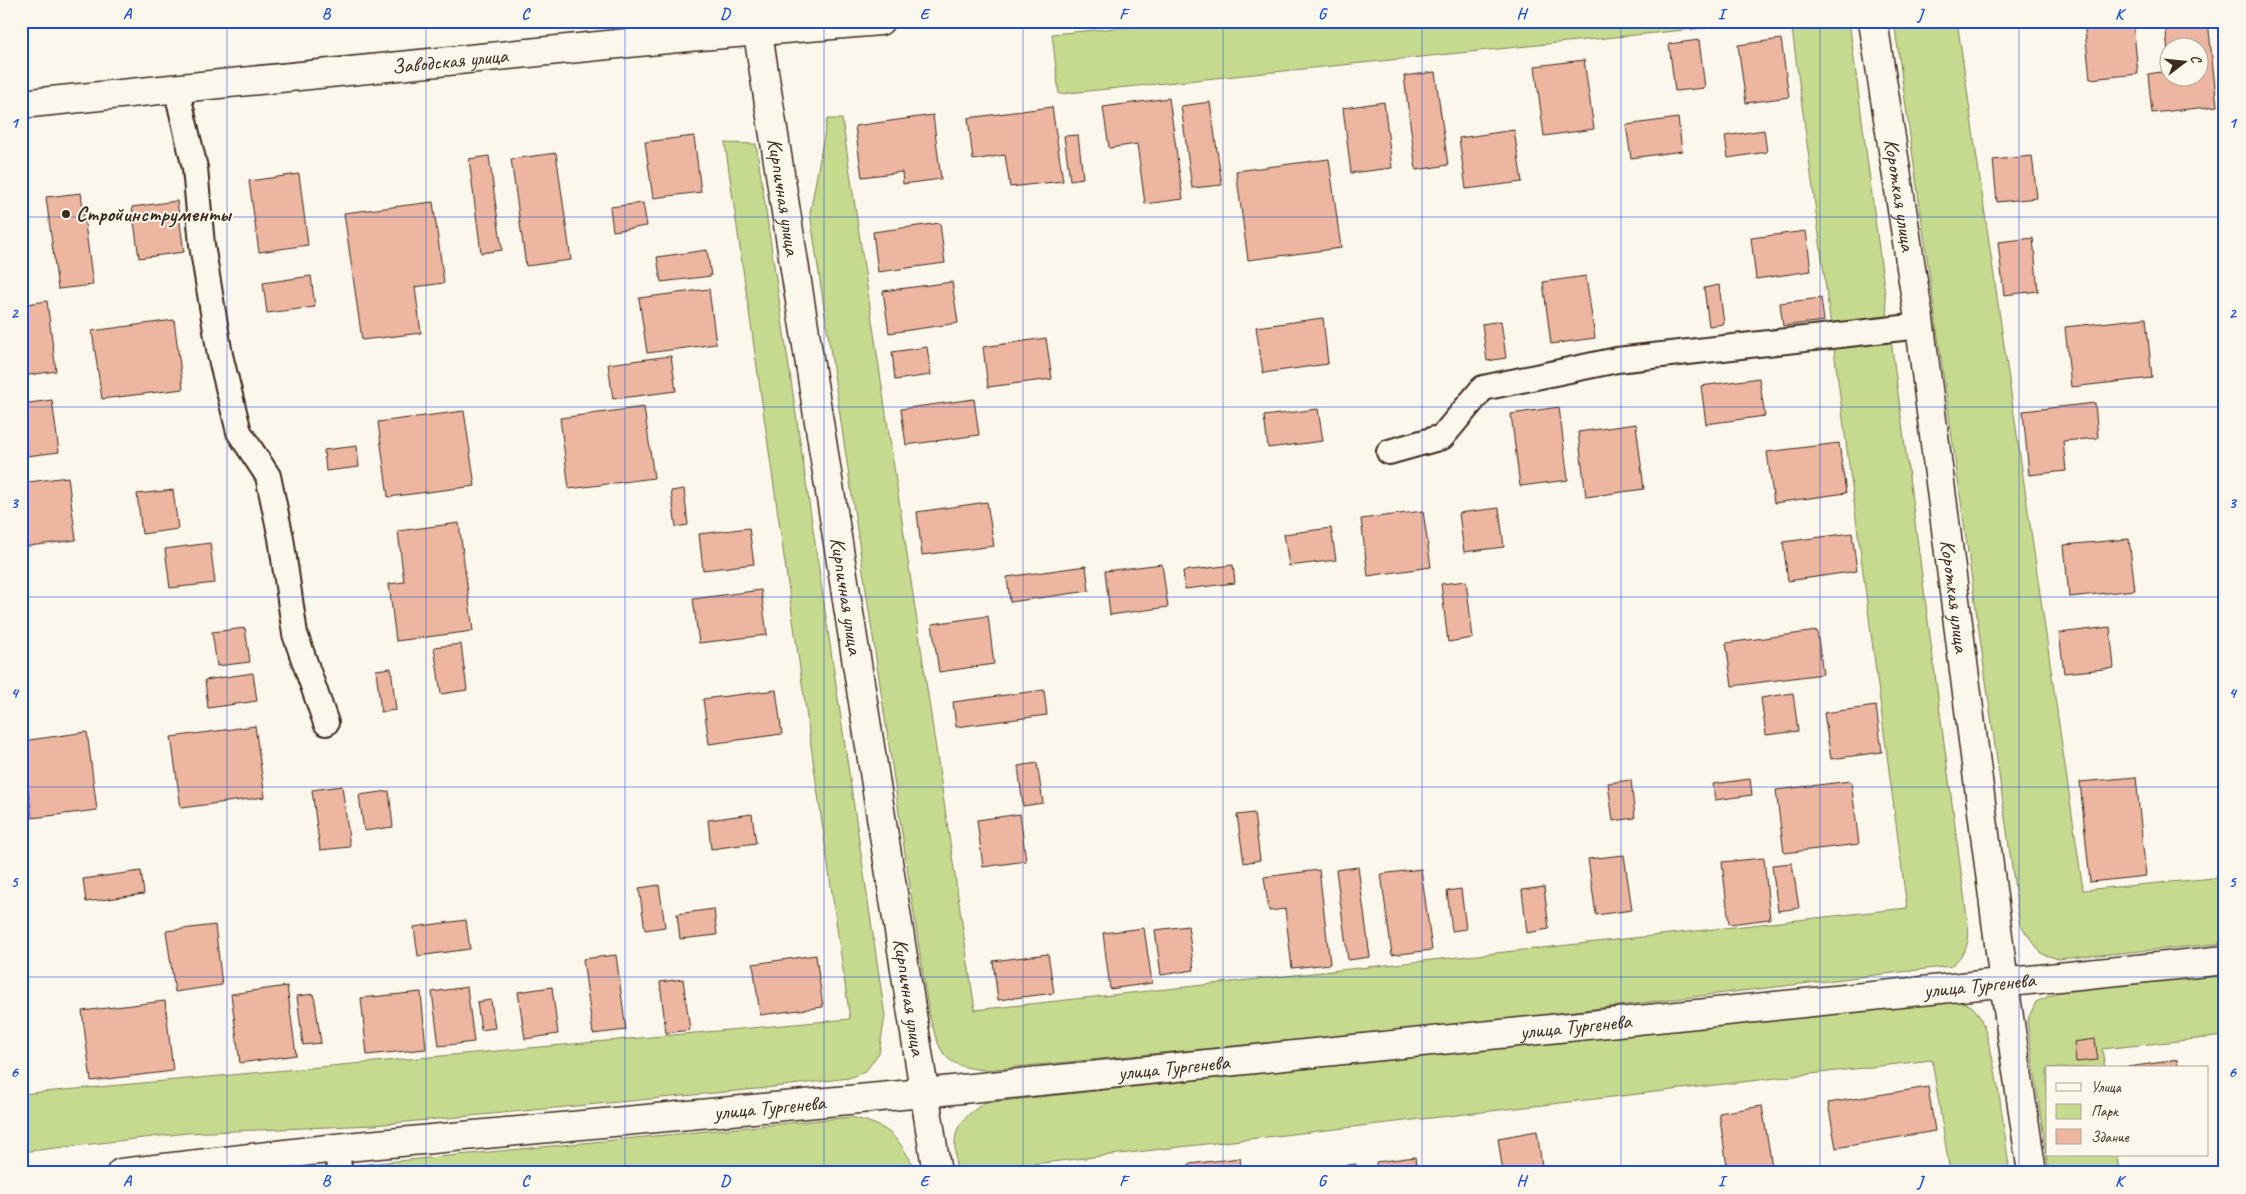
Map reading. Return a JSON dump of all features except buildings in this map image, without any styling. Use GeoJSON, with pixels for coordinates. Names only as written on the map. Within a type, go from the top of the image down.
{"type":"FeatureCollection","features":[{"type":"Feature","properties":{"kind":"street","name":"Заводская улица"},"geometry":{"type":"LineString","coordinates":[[21,104],[688,37],[757,27],[880,21]]}},
{"type":"Feature","properties":{"kind":"street","name":"Короткая улица"},"geometry":{"type":"LineString","coordinates":[[1873,21],[1920,326],[2004,983],[2032,1173]]}},
{"type":"Feature","properties":{"kind":"street","name":"Кирпичная улица"},"geometry":{"type":"LineString","coordinates":[[757,27],[937,1173]]}},
{"type":"Feature","properties":{"kind":"street","name":"улица Тургенева"},"geometry":{"type":"LineString","coordinates":[[121,1173],[338,1161],[923,1093],[2225,960]]}},
{"type":"Feature","properties":{"kind":"lane"},"geometry":{"type":"LineString","coordinates":[[176,87],[195,168],[202,245],[220,355],[240,432],[268,476],[281,538],[295,634],[326,723]]}},
{"type":"Feature","properties":{"kind":"lane"},"geometry":{"type":"LineString","coordinates":[[1389,452],[1442,437],[1483,388],[1617,360],[1920,326]]}},
{"type":"Feature","properties":{"kind":"green space"},"geometry":{"type":"Polygon","coordinates":[[[1190,21],[1772,21],[1059,94],[1052,34],[1190,21]]]}},
{"type":"Feature","properties":{"kind":"green space"},"geometry":{"type":"Polygon","coordinates":[[[1791,21],[1849,21],[1968,921],[1967,944],[1959,958],[1951,966],[1483,1022],[985,1070],[970,1068],[951,1061],[940,1048],[929,1015],[810,213],[827,119],[842,119],[975,1010],[1907,908],[1791,21]]]}},
{"type":"Feature","properties":{"kind":"green space"},"geometry":{"type":"Polygon","coordinates":[[[1894,21],[1957,21],[2083,890],[2225,877],[2225,943],[2058,959],[2042,954],[2020,925],[1894,21]]]}},
{"type":"Feature","properties":{"kind":"green space"},"geometry":{"type":"Polygon","coordinates":[[[725,143],[756,144],[885,1016],[879,1053],[865,1072],[849,1078],[757,1089],[374,1125],[187,1133],[21,1152],[21,1094],[850,1019],[725,143]]]}},
{"type":"Feature","properties":{"kind":"green space"},"geometry":{"type":"Polygon","coordinates":[[[2225,975],[2225,1036],[2102,1049],[2105,1066],[2046,1066],[2046,1152],[2027,1021],[2036,1002],[2061,991],[2225,975]]]}},
{"type":"Feature","properties":{"kind":"green space"},"geometry":{"type":"Polygon","coordinates":[[[1934,1001],[1962,1002],[1971,1006],[1979,1016],[1992,1057],[2002,1110],[2010,1173],[1950,1173],[1932,1060],[1007,1167],[1007,1173],[956,1173],[956,1132],[959,1125],[984,1103],[1934,1001]]]}},
{"type":"Feature","properties":{"kind":"green space"},"geometry":{"type":"Polygon","coordinates":[[[851,1117],[876,1125],[892,1135],[905,1150],[918,1173],[357,1173],[356,1165],[851,1117]]]}},
{"type":"Feature","properties":{"kind":"green space"},"geometry":{"type":"Polygon","coordinates":[[[2047,1156],[2117,1156],[2119,1173],[2049,1173],[2047,1156]]]}},
{"type":"Feature","properties":{"kind":"place","name":"Стройинструменты"},"geometry":{"type":"Point","coordinates":[66,214]}}]}
